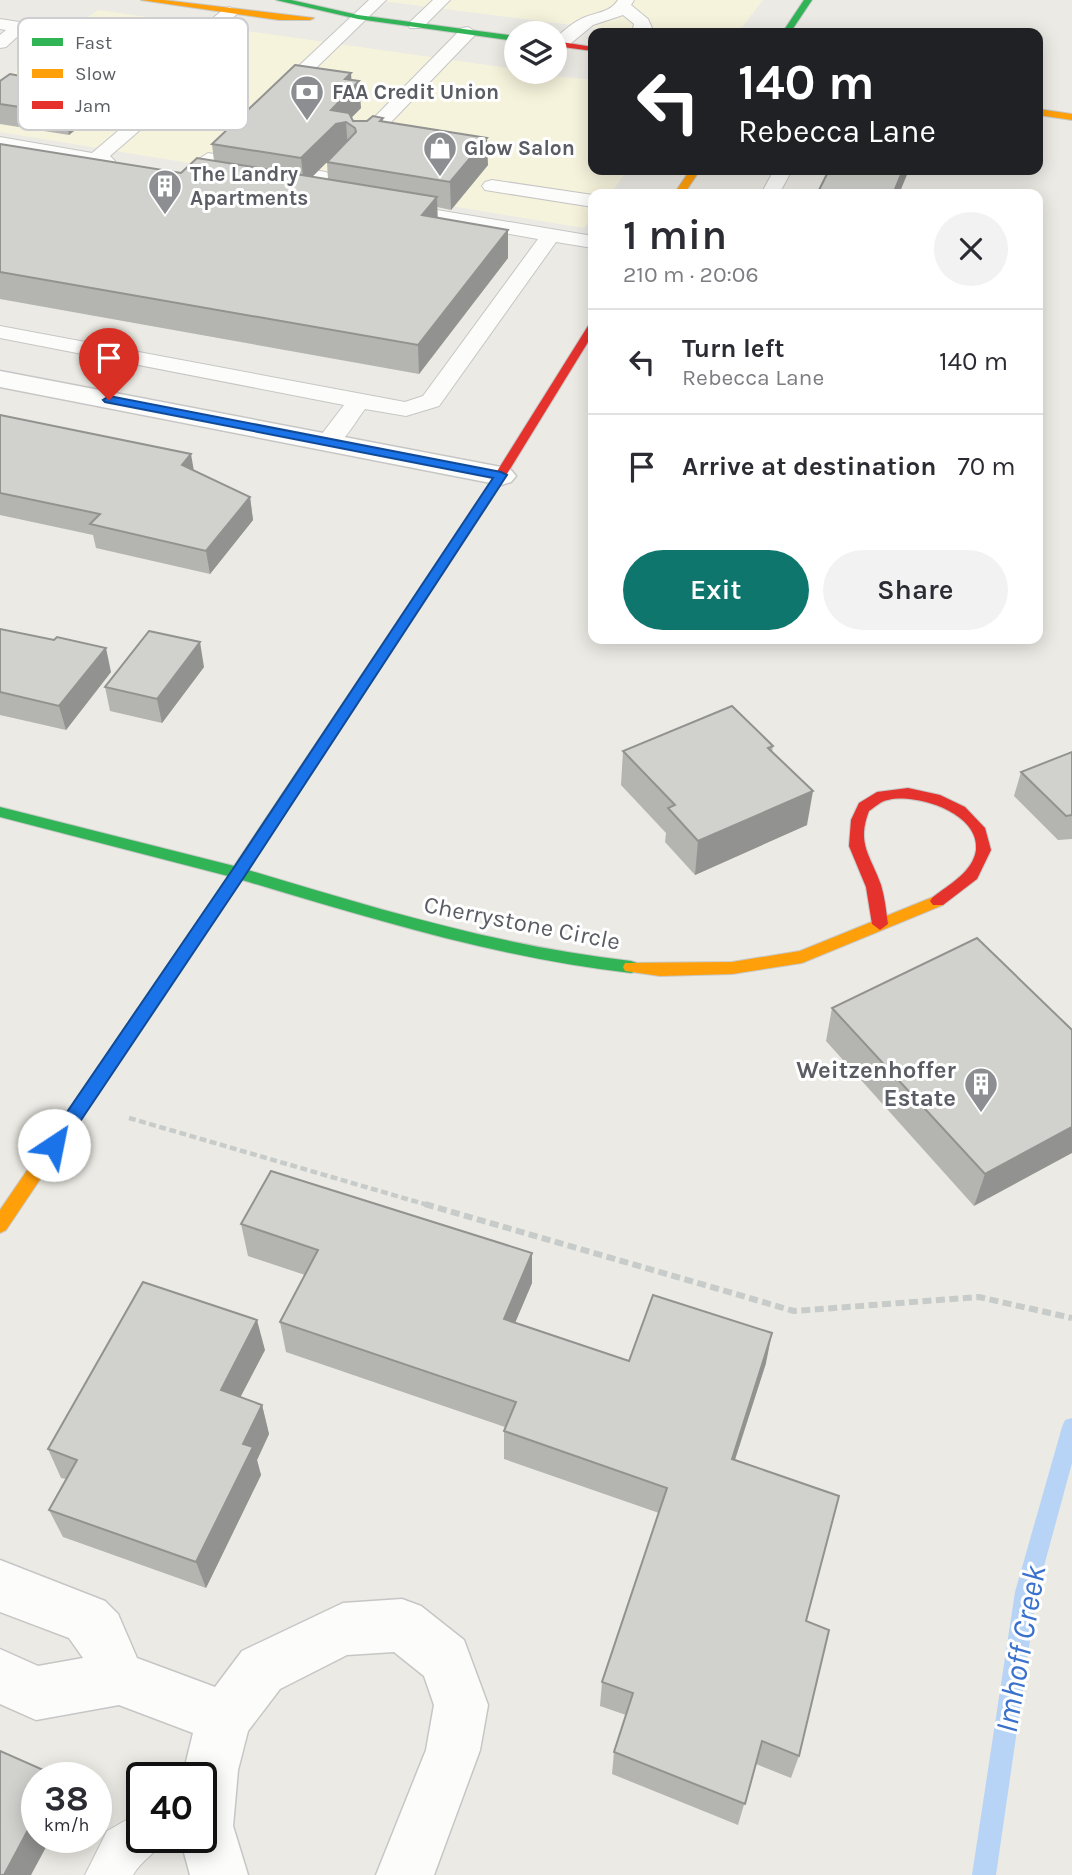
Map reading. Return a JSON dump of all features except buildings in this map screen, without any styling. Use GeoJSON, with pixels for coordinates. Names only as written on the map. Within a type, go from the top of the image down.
{"type":"FeatureCollection","features":[{"type":"Feature","properties":{"kind":"street"},"geometry":{"type":"LineString","coordinates":[[145,0],[279,18],[358,17]]}},
{"type":"Feature","properties":{"kind":"street"},"geometry":{"type":"LineString","coordinates":[[287,0],[358,17],[504,37]]}},
{"type":"Feature","properties":{"kind":"street"},"geometry":{"type":"LineString","coordinates":[[789,28],[808,0]]}},
{"type":"Feature","properties":{"kind":"street"},"geometry":{"type":"LineString","coordinates":[[567,45],[588,48]]}},
{"type":"Feature","properties":{"kind":"street"},"geometry":{"type":"LineString","coordinates":[[1043,113],[1072,117]]}},
{"type":"Feature","properties":{"kind":"street"},"geometry":{"type":"LineString","coordinates":[[0,1225],[238,873],[501,475],[588,334]]}},
{"type":"Feature","properties":{"kind":"street"},"geometry":{"type":"LineString","coordinates":[[0,379],[501,475]]}},
{"type":"Feature","properties":{"kind":"street","name":"Cherrystone Circle"},"geometry":{"type":"LineString","coordinates":[[0,812],[238,873],[314,898],[479,942],[573,961],[669,971],[740,968],[804,957],[945,897],[972,873],[984,851],[984,838],[974,820],[960,808],[916,794],[883,795],[863,808],[857,829],[857,855],[874,886],[880,924]]}},
{"type":"Feature","properties":{"kind":"street"},"geometry":{"type":"LineString","coordinates":[[0,1586],[87,1619],[99,1633],[119,1678]]}},
{"type":"Feature","properties":{"kind":"street"},"geometry":{"type":"LineString","coordinates":[[212,1762],[225,1718],[261,1670],[343,1629],[402,1625],[445,1659],[461,1705],[453,1750],[405,1875]]}},
{"type":"Feature","properties":{"kind":"street"},"geometry":{"type":"LineString","coordinates":[[0,1676],[36,1693],[119,1678],[225,1718]]}},
{"type":"Feature","properties":{"kind":"street"},"geometry":{"type":"LineString","coordinates":[[213,1853],[219,1875]]}},
{"type":"Feature","properties":{"kind":"lane"},"geometry":{"type":"LineString","coordinates":[[269,103],[378,0]]}},
{"type":"Feature","properties":{"kind":"lane"},"geometry":{"type":"LineString","coordinates":[[416,25],[442,0]]}},
{"type":"Feature","properties":{"kind":"lane"},"geometry":{"type":"LineString","coordinates":[[567,36],[588,22],[613,15],[625,3],[644,28]]}},
{"type":"Feature","properties":{"kind":"lane"},"geometry":{"type":"LineString","coordinates":[[223,18],[230,12]]}},
{"type":"Feature","properties":{"kind":"lane"},"geometry":{"type":"LineString","coordinates":[[0,24],[18,27]]}},
{"type":"Feature","properties":{"kind":"lane"},"geometry":{"type":"LineString","coordinates":[[0,43],[18,29]]}},
{"type":"Feature","properties":{"kind":"lane"},"geometry":{"type":"LineString","coordinates":[[362,141],[468,32]]}},
{"type":"Feature","properties":{"kind":"lane"},"geometry":{"type":"LineString","coordinates":[[95,160],[130,130]]}},
{"type":"Feature","properties":{"kind":"lane"},"geometry":{"type":"LineString","coordinates":[[190,176],[229,140]]}},
{"type":"Feature","properties":{"kind":"lane"},"geometry":{"type":"LineString","coordinates":[[0,144],[122,164]]}},
{"type":"Feature","properties":{"kind":"lane"},"geometry":{"type":"LineString","coordinates":[[208,159],[333,171],[309,195]]}},
{"type":"Feature","properties":{"kind":"lane"},"geometry":{"type":"LineString","coordinates":[[492,186],[588,200]]}},
{"type":"Feature","properties":{"kind":"lane"},"geometry":{"type":"LineString","coordinates":[[376,206],[588,241]]}},
{"type":"Feature","properties":{"kind":"lane"},"geometry":{"type":"LineString","coordinates":[[0,332],[406,410],[431,401],[551,235]]}},
{"type":"Feature","properties":{"kind":"lane"},"geometry":{"type":"LineString","coordinates":[[327,443],[359,401]]}},
{"type":"Feature","properties":{"kind":"lane"},"geometry":{"type":"LineString","coordinates":[[108,1875],[126,1845]]}},
{"type":"Feature","properties":{"kind":"path"},"geometry":{"type":"LineString","coordinates":[[82,1104],[794,1311],[979,1297],[1072,1318]]}},
{"type":"Feature","properties":{"kind":"shaded area"},"geometry":{"type":"Polygon","coordinates":[[[374,0],[763,0],[739,28],[596,28],[567,24],[567,21],[540,21],[374,0]]]}},
{"type":"Feature","properties":{"kind":"shaded area"},"geometry":{"type":"Polygon","coordinates":[[[98,10],[155,18],[87,18],[98,10]]]}},
{"type":"Feature","properties":{"kind":"shaded area"},"geometry":{"type":"Polygon","coordinates":[[[248,31],[504,67],[504,84],[567,84],[567,77],[588,79],[588,175],[624,175],[614,189],[588,189],[588,223],[584,228],[0,132],[0,83],[18,70],[18,130],[248,130],[248,31]]]}},
{"type":"Feature","properties":{"kind":"waterway","name":"Imhoff Creek"},"geometry":{"type":"LineString","coordinates":[[984,1875],[1026,1592],[1072,1427]]}},
{"type":"Feature","properties":{"kind":"traffic: fast"},"geometry":{"type":"LineString","coordinates":[[280,0],[358,17],[504,37]]}},
{"type":"Feature","properties":{"kind":"traffic: fast"},"geometry":{"type":"LineString","coordinates":[[789,28],[808,0]]}},
{"type":"Feature","properties":{"kind":"traffic: fast"},"geometry":{"type":"LineString","coordinates":[[228,888],[485,500]]}},
{"type":"Feature","properties":{"kind":"traffic: fast"},"geometry":{"type":"LineString","coordinates":[[0,812],[179,856],[432,930],[530,953],[631,967]]}},
{"type":"Feature","properties":{"kind":"traffic: slow"},"geometry":{"type":"LineString","coordinates":[[145,0],[279,18],[310,18]]}},
{"type":"Feature","properties":{"kind":"traffic: slow"},"geometry":{"type":"LineString","coordinates":[[1043,113],[1072,117]]}},
{"type":"Feature","properties":{"kind":"traffic: slow"},"geometry":{"type":"LineString","coordinates":[[682,189],[692,175]]}},
{"type":"Feature","properties":{"kind":"traffic: slow"},"geometry":{"type":"LineString","coordinates":[[0,1225],[228,888]]}},
{"type":"Feature","properties":{"kind":"traffic: slow"},"geometry":{"type":"LineString","coordinates":[[631,967],[660,970],[732,968],[802,957],[938,901]]}},
{"type":"Feature","properties":{"kind":"traffic: jam"},"geometry":{"type":"LineString","coordinates":[[567,46],[588,48]]}},
{"type":"Feature","properties":{"kind":"traffic: jam"},"geometry":{"type":"LineString","coordinates":[[485,500],[588,334]]}},
{"type":"Feature","properties":{"kind":"traffic: jam"},"geometry":{"type":"LineString","coordinates":[[880,924],[875,892],[858,853],[856,838],[864,807],[882,795],[908,793],[935,798],[960,810],[978,828],[983,850],[972,875],[938,901]]}},
{"type":"Feature","properties":{"kind":"place","name":"FAA Credit Union"},"geometry":{"type":"Point","coordinates":[307,122]}},
{"type":"Feature","properties":{"kind":"place","name":"Glow Salon"},"geometry":{"type":"Point","coordinates":[440,178]}},
{"type":"Feature","properties":{"kind":"place","name":"The Landry Apartments"},"geometry":{"type":"Point","coordinates":[165,216]}},
{"type":"Feature","properties":{"kind":"place","name":"Weitzenhoffer Estate"},"geometry":{"type":"Point","coordinates":[981,1114]}},
{"type":"Feature","properties":{"kind":"route"},"geometry":{"type":"LineString","coordinates":[[54,1145],[238,873],[501,475],[109,400]]}}]}
